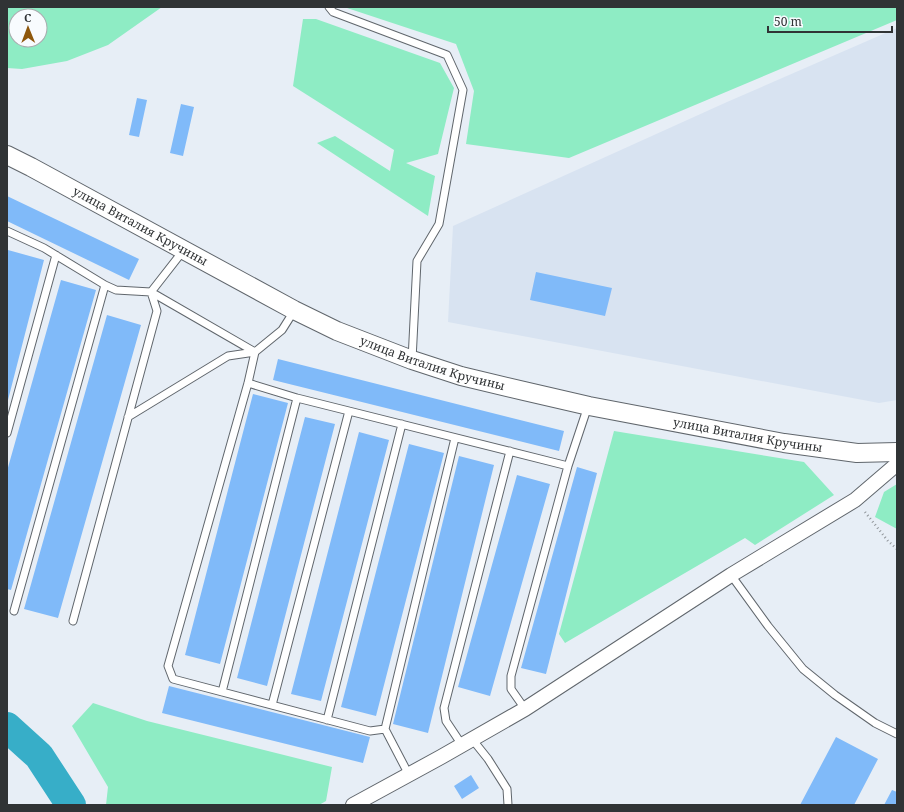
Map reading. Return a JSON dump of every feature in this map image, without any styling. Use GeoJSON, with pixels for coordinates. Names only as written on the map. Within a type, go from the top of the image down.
{"type":"FeatureCollection","features":[{"type":"Feature","properties":{"kind":"street","name":"улица Виталия Кручины"},"geometry":{"type":"LineString","coordinates":[[7,155],[294,310],[337,331],[412,360],[461,376],[588,406],[730,434],[857,453],[897,452]]}},
{"type":"Feature","properties":{"kind":"street"},"geometry":{"type":"LineString","coordinates":[[353,805],[524,709],[731,575],[855,500],[897,464]]}},
{"type":"Feature","properties":{"kind":"lane"},"geometry":{"type":"LineString","coordinates":[[329,7],[334,12],[447,54],[463,90],[440,224],[417,261],[412,360]]}},
{"type":"Feature","properties":{"kind":"lane"},"geometry":{"type":"LineString","coordinates":[[7,231],[44,248],[105,285],[116,290],[151,292],[255,352]]}},
{"type":"Feature","properties":{"kind":"lane"},"geometry":{"type":"LineString","coordinates":[[151,292],[183,251]]}},
{"type":"Feature","properties":{"kind":"lane"},"geometry":{"type":"LineString","coordinates":[[7,433],[56,255]]}},
{"type":"Feature","properties":{"kind":"lane"},"geometry":{"type":"LineString","coordinates":[[14,611],[105,285]]}},
{"type":"Feature","properties":{"kind":"lane"},"geometry":{"type":"LineString","coordinates":[[73,621],[157,311],[151,292]]}},
{"type":"Feature","properties":{"kind":"lane"},"geometry":{"type":"LineString","coordinates":[[128,417],[228,356],[255,352],[282,330],[294,310]]}},
{"type":"Feature","properties":{"kind":"lane"},"geometry":{"type":"LineString","coordinates":[[255,352],[248,383],[168,666],[173,679],[370,731],[386,729]]}},
{"type":"Feature","properties":{"kind":"lane"},"geometry":{"type":"LineString","coordinates":[[248,383],[298,398],[568,466]]}},
{"type":"Feature","properties":{"kind":"lane"},"geometry":{"type":"LineString","coordinates":[[222,692],[298,398]]}},
{"type":"Feature","properties":{"kind":"lane"},"geometry":{"type":"LineString","coordinates":[[524,709],[511,689],[510,676],[568,466],[588,406]]}},
{"type":"Feature","properties":{"kind":"lane"},"geometry":{"type":"LineString","coordinates":[[272,705],[349,411]]}},
{"type":"Feature","properties":{"kind":"lane"},"geometry":{"type":"LineString","coordinates":[[327,720],[402,424]]}},
{"type":"Feature","properties":{"kind":"lane"},"geometry":{"type":"LineString","coordinates":[[409,774],[386,729],[455,438]]}},
{"type":"Feature","properties":{"kind":"lane"},"geometry":{"type":"LineString","coordinates":[[508,805],[507,789],[488,759],[467,742],[446,721],[444,708],[510,451]]}},
{"type":"Feature","properties":{"kind":"lane"},"geometry":{"type":"LineString","coordinates":[[731,575],[768,626],[803,669],[875,723],[897,734]]}},
{"type":"Feature","properties":{"kind":"path"},"geometry":{"type":"LineString","coordinates":[[855,500],[888,542],[897,549]]}},
{"type":"Feature","properties":{"kind":"shaded area"},"geometry":{"type":"Polygon","coordinates":[[[897,28],[897,400],[879,403],[448,322],[453,226],[727,102],[897,28]]]}},
{"type":"Feature","properties":{"kind":"green space"},"geometry":{"type":"Polygon","coordinates":[[[7,7],[162,7],[108,45],[67,61],[22,69],[7,68],[7,7]]]}},
{"type":"Feature","properties":{"kind":"green space"},"geometry":{"type":"Polygon","coordinates":[[[344,7],[897,7],[897,20],[569,158],[466,144],[474,91],[456,44],[344,7]]]}},
{"type":"Feature","properties":{"kind":"green space"},"geometry":{"type":"Polygon","coordinates":[[[303,19],[316,19],[440,63],[454,88],[438,154],[406,163],[435,176],[428,216],[317,143],[335,136],[390,171],[394,150],[293,86],[303,19]]]}},
{"type":"Feature","properties":{"kind":"green space"},"geometry":{"type":"Polygon","coordinates":[[[614,431],[804,462],[834,495],[755,545],[745,538],[565,643],[559,634],[614,431]]]}},
{"type":"Feature","properties":{"kind":"green space"},"geometry":{"type":"Polygon","coordinates":[[[897,484],[897,529],[875,517],[884,492],[897,484]]]}},
{"type":"Feature","properties":{"kind":"green space"},"geometry":{"type":"Polygon","coordinates":[[[93,703],[147,721],[332,767],[326,801],[319,805],[106,805],[108,787],[72,726],[93,703]]]}},
{"type":"Feature","properties":{"kind":"building"},"geometry":{"type":"Polygon","coordinates":[[[137,98],[147,100],[139,137],[129,135],[137,98]]]}},
{"type":"Feature","properties":{"kind":"building"},"geometry":{"type":"Polygon","coordinates":[[[181,104],[194,107],[183,156],[170,153],[181,104]]]}},
{"type":"Feature","properties":{"kind":"building"},"geometry":{"type":"Polygon","coordinates":[[[7,196],[139,259],[129,280],[7,221],[7,196]]]}},
{"type":"Feature","properties":{"kind":"building"},"geometry":{"type":"Polygon","coordinates":[[[8,250],[44,260],[8,400],[7,254],[8,250]]]}},
{"type":"Feature","properties":{"kind":"building"},"geometry":{"type":"Polygon","coordinates":[[[536,272],[612,288],[605,316],[530,300],[536,272]]]}},
{"type":"Feature","properties":{"kind":"building"},"geometry":{"type":"Polygon","coordinates":[[[61,280],[96,290],[11,590],[7,589],[7,471],[61,280]]]}},
{"type":"Feature","properties":{"kind":"building"},"geometry":{"type":"Polygon","coordinates":[[[107,315],[141,325],[58,618],[24,609],[107,315]]]}},
{"type":"Feature","properties":{"kind":"building"},"geometry":{"type":"Polygon","coordinates":[[[278,359],[564,431],[559,451],[273,380],[278,359]]]}},
{"type":"Feature","properties":{"kind":"building"},"geometry":{"type":"Polygon","coordinates":[[[253,394],[288,403],[220,664],[185,655],[253,394]]]}},
{"type":"Feature","properties":{"kind":"building"},"geometry":{"type":"Polygon","coordinates":[[[305,417],[335,424],[267,686],[237,678],[305,417]]]}},
{"type":"Feature","properties":{"kind":"building"},"geometry":{"type":"Polygon","coordinates":[[[359,432],[389,440],[321,701],[291,694],[359,432]]]}},
{"type":"Feature","properties":{"kind":"building"},"geometry":{"type":"Polygon","coordinates":[[[409,444],[444,453],[376,716],[341,707],[409,444]]]}},
{"type":"Feature","properties":{"kind":"building"},"geometry":{"type":"Polygon","coordinates":[[[459,456],[494,465],[428,733],[393,724],[459,456]]]}},
{"type":"Feature","properties":{"kind":"building"},"geometry":{"type":"Polygon","coordinates":[[[577,467],[597,473],[546,674],[521,668],[577,467]]]}},
{"type":"Feature","properties":{"kind":"building"},"geometry":{"type":"Polygon","coordinates":[[[517,475],[550,484],[490,696],[458,687],[517,475]]]}},
{"type":"Feature","properties":{"kind":"building"},"geometry":{"type":"Polygon","coordinates":[[[169,686],[370,737],[363,763],[162,713],[169,686]]]}},
{"type":"Feature","properties":{"kind":"building"},"geometry":{"type":"Polygon","coordinates":[[[836,737],[878,759],[854,805],[800,805],[836,737]]]}},
{"type":"Feature","properties":{"kind":"building"},"geometry":{"type":"Polygon","coordinates":[[[471,775],[479,788],[462,799],[454,786],[471,775]]]}},
{"type":"Feature","properties":{"kind":"building"},"geometry":{"type":"Polygon","coordinates":[[[892,790],[897,792],[897,805],[884,805],[892,790]]]}},
{"type":"Feature","properties":{"kind":"waterway"},"geometry":{"type":"LineString","coordinates":[[7,727],[39,756],[71,805]]}}]}
